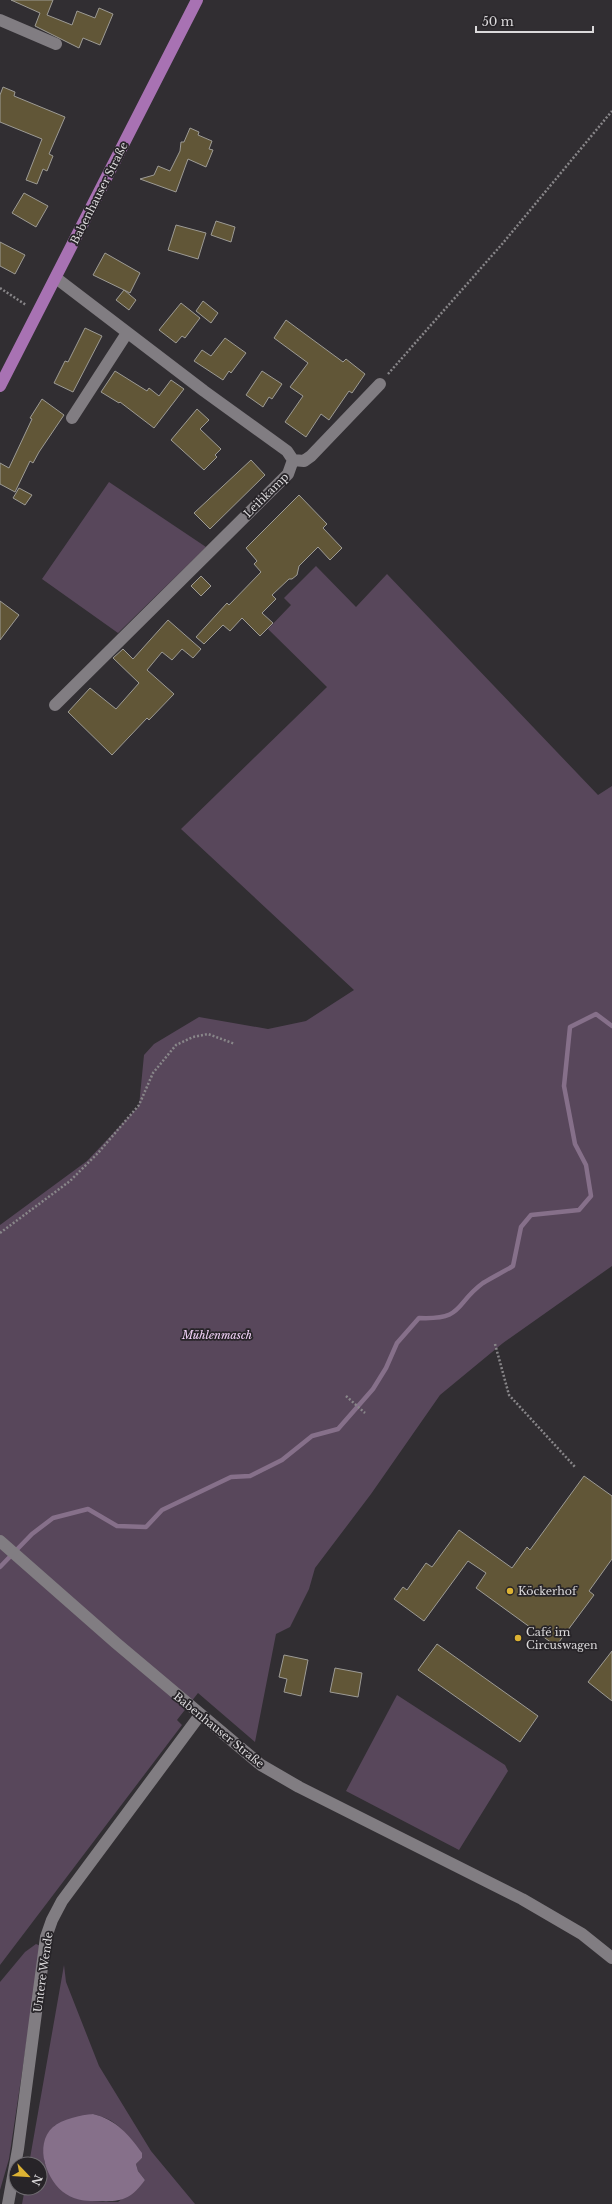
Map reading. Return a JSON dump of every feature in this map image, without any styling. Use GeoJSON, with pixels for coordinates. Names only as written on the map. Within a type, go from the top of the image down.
{"type":"FeatureCollection","features":[{"type":"Feature","properties":{"kind":"main road","name":"Babenhauser Straße"},"geometry":{"type":"LineString","coordinates":[[0,386],[197,0]]}},
{"type":"Feature","properties":{"kind":"street"},"geometry":{"type":"LineString","coordinates":[[0,20],[56,44]]}},
{"type":"Feature","properties":{"kind":"street","name":"Leihkamp"},"geometry":{"type":"LineString","coordinates":[[55,705],[288,474],[293,465],[293,460],[287,451],[127,333],[56,278]]}},
{"type":"Feature","properties":{"kind":"street"},"geometry":{"type":"LineString","coordinates":[[72,418],[127,333]]}},
{"type":"Feature","properties":{"kind":"street"},"geometry":{"type":"LineString","coordinates":[[293,460],[304,461],[311,456],[380,384]]}},
{"type":"Feature","properties":{"kind":"street","name":"Babenhauser Straße"},"geometry":{"type":"LineString","coordinates":[[3,1544],[200,1715],[261,1765],[299,1787],[470,1872],[553,1917],[582,1934],[612,1958]]}},
{"type":"Feature","properties":{"kind":"street","name":"Untere Wende"},"geometry":{"type":"LineString","coordinates":[[8,2204],[18,2149],[46,1937],[52,1920],[62,1901],[200,1715]]}},
{"type":"Feature","properties":{"kind":"path"},"geometry":{"type":"LineString","coordinates":[[380,384],[502,243],[612,111]]}},
{"type":"Feature","properties":{"kind":"path"},"geometry":{"type":"LineString","coordinates":[[0,288],[38,313]]}},
{"type":"Feature","properties":{"kind":"path"},"geometry":{"type":"LineString","coordinates":[[0,1233],[70,1181],[98,1152],[139,1105],[153,1073],[176,1045],[193,1037],[208,1034],[235,1044]]}},
{"type":"Feature","properties":{"kind":"path"},"geometry":{"type":"LineString","coordinates":[[495,1344],[509,1395],[576,1468]]}},
{"type":"Feature","properties":{"kind":"path"},"geometry":{"type":"LineString","coordinates":[[346,1396],[365,1413]]}},
{"type":"Feature","properties":{"kind":"green space"},"geometry":{"type":"Polygon","coordinates":[[[109,482],[206,547],[118,633],[42,579],[109,482]]]}},
{"type":"Feature","properties":{"kind":"green space","name":"Mühlenmasch"},"geometry":{"type":"Polygon","coordinates":[[[316,566],[356,607],[387,574],[598,795],[612,786],[612,1266],[503,1343],[440,1395],[371,1494],[315,1568],[309,1589],[290,1627],[276,1634],[255,1742],[198,1693],[177,1720],[182,1725],[0,1965],[0,1225],[87,1161],[139,1106],[144,1055],[154,1044],[199,1017],[268,1029],[306,1021],[354,990],[181,829],[327,687],[268,629],[291,605],[284,598],[316,566]]]}},
{"type":"Feature","properties":{"kind":"green space"},"geometry":{"type":"Polygon","coordinates":[[[397,1695],[505,1765],[508,1771],[459,1850],[346,1791],[397,1695]]]}},
{"type":"Feature","properties":{"kind":"green space"},"geometry":{"type":"Polygon","coordinates":[[[36,1944],[41,1946],[9,2156],[8,2156],[8,2162],[0,2190],[0,1982],[25,1952],[36,1944]]]}},
{"type":"Feature","properties":{"kind":"green space"},"geometry":{"type":"Polygon","coordinates":[[[64,1965],[66,1982],[99,2066],[151,2151],[195,2204],[22,2204],[24,2196],[48,2196],[48,2170],[57,2185],[65,2192],[82,2199],[92,2201],[118,2202],[145,2180],[138,2171],[136,2164],[142,2158],[127,2136],[111,2121],[93,2114],[54,2126],[45,2156],[30,2156],[64,1965]]]}},
{"type":"Feature","properties":{"kind":"shaded area"},"geometry":{"type":"Polygon","coordinates":[[[93,2114],[109,2120],[132,2140],[142,2153],[142,2158],[136,2164],[138,2171],[145,2180],[130,2195],[114,2201],[86,2201],[66,2194],[53,2181],[48,2172],[48,2156],[44,2156],[44,2143],[47,2135],[53,2127],[61,2122],[77,2116],[93,2114]]]}},
{"type":"Feature","properties":{"kind":"building"},"geometry":{"type":"Polygon","coordinates":[[[11,0],[53,0],[47,15],[72,25],[77,11],[95,18],[99,8],[113,14],[100,45],[83,38],[79,48],[35,26],[40,13],[11,0]]]}},
{"type":"Feature","properties":{"kind":"building"},"geometry":{"type":"Polygon","coordinates":[[[3,87],[15,92],[14,96],[65,117],[49,154],[53,156],[47,171],[43,169],[37,184],[26,180],[42,139],[0,122],[0,95],[3,87]]]}},
{"type":"Feature","properties":{"kind":"building"},"geometry":{"type":"Polygon","coordinates":[[[190,128],[199,132],[198,135],[212,141],[209,149],[213,150],[206,167],[188,159],[176,192],[140,179],[154,175],[158,166],[170,171],[180,151],[181,142],[184,142],[190,128]]]}},
{"type":"Feature","properties":{"kind":"building"},"geometry":{"type":"Polygon","coordinates":[[[24,193],[48,206],[36,227],[12,213],[24,193]]]}},
{"type":"Feature","properties":{"kind":"building"},"geometry":{"type":"Polygon","coordinates":[[[216,221],[235,227],[231,242],[211,235],[216,221]]]}},
{"type":"Feature","properties":{"kind":"building"},"geometry":{"type":"Polygon","coordinates":[[[176,225],[206,233],[198,259],[168,250],[176,225]]]}},
{"type":"Feature","properties":{"kind":"building"},"geometry":{"type":"Polygon","coordinates":[[[0,242],[25,255],[15,274],[0,266],[0,242]]]}},
{"type":"Feature","properties":{"kind":"building"},"geometry":{"type":"Polygon","coordinates":[[[105,253],[140,273],[130,293],[93,275],[105,253]]]}},
{"type":"Feature","properties":{"kind":"building"},"geometry":{"type":"Polygon","coordinates":[[[124,290],[136,300],[129,310],[116,300],[124,290]]]}},
{"type":"Feature","properties":{"kind":"building"},"geometry":{"type":"Polygon","coordinates":[[[203,301],[218,313],[211,323],[196,311],[203,301]]]}},
{"type":"Feature","properties":{"kind":"building"},"geometry":{"type":"Polygon","coordinates":[[[181,303],[200,318],[185,338],[182,336],[176,343],[159,330],[181,303]]]}},
{"type":"Feature","properties":{"kind":"building"},"geometry":{"type":"Polygon","coordinates":[[[286,320],[343,362],[346,359],[365,374],[352,393],[349,391],[329,420],[321,414],[306,437],[285,422],[303,396],[290,387],[308,363],[274,338],[286,320]]]}},
{"type":"Feature","properties":{"kind":"building"},"geometry":{"type":"Polygon","coordinates":[[[85,328],[102,336],[73,392],[54,383],[65,361],[68,362],[85,328]]]}},
{"type":"Feature","properties":{"kind":"building"},"geometry":{"type":"Polygon","coordinates":[[[225,338],[246,353],[231,373],[229,371],[223,380],[194,361],[202,350],[211,356],[225,338]]]}},
{"type":"Feature","properties":{"kind":"building"},"geometry":{"type":"Polygon","coordinates":[[[115,371],[147,391],[149,388],[159,396],[171,380],[184,389],[154,428],[120,402],[119,403],[101,392],[115,371]]]}},
{"type":"Feature","properties":{"kind":"building"},"geometry":{"type":"Polygon","coordinates":[[[262,371],[282,384],[272,399],[269,397],[263,407],[246,395],[262,371]]]}},
{"type":"Feature","properties":{"kind":"building"},"geometry":{"type":"Polygon","coordinates":[[[42,399],[64,415],[33,463],[30,461],[15,492],[0,484],[0,463],[9,468],[32,419],[30,418],[42,399]]]}},
{"type":"Feature","properties":{"kind":"building"},"geometry":{"type":"Polygon","coordinates":[[[197,409],[209,420],[200,429],[221,449],[215,455],[217,457],[204,470],[171,440],[197,409]]]}},
{"type":"Feature","properties":{"kind":"building"},"geometry":{"type":"Polygon","coordinates":[[[251,460],[265,475],[210,529],[194,513],[251,460]]]}},
{"type":"Feature","properties":{"kind":"building"},"geometry":{"type":"Polygon","coordinates":[[[19,488],[32,495],[25,505],[13,498],[19,488]]]}},
{"type":"Feature","properties":{"kind":"building"},"geometry":{"type":"Polygon","coordinates":[[[299,495],[327,524],[323,528],[342,548],[330,560],[318,547],[299,566],[297,575],[292,579],[289,579],[272,595],[276,599],[262,613],[273,623],[260,636],[242,618],[230,631],[223,625],[204,644],[196,637],[227,603],[229,605],[261,572],[254,564],[257,561],[246,548],[299,495]]]}},
{"type":"Feature","properties":{"kind":"building"},"geometry":{"type":"Polygon","coordinates":[[[201,576],[211,586],[201,596],[191,586],[201,576]]]}},
{"type":"Feature","properties":{"kind":"building"},"geometry":{"type":"Polygon","coordinates":[[[0,601],[19,615],[0,640],[0,601]]]}},
{"type":"Feature","properties":{"kind":"building"},"geometry":{"type":"Polygon","coordinates":[[[168,620],[201,649],[193,658],[182,649],[172,660],[162,652],[147,670],[174,694],[149,720],[147,718],[112,755],[68,712],[90,688],[116,709],[139,683],[113,658],[123,649],[133,659],[168,620]]]}},
{"type":"Feature","properties":{"kind":"building"},"geometry":{"type":"Polygon","coordinates":[[[584,1476],[612,1496],[612,1559],[589,1591],[594,1595],[556,1646],[476,1588],[486,1573],[468,1561],[424,1621],[394,1599],[403,1587],[407,1590],[426,1563],[432,1567],[459,1530],[512,1568],[527,1547],[530,1550],[584,1476]]]}},
{"type":"Feature","properties":{"kind":"building"},"geometry":{"type":"Polygon","coordinates":[[[437,1644],[538,1716],[520,1742],[418,1670],[437,1644]]]}},
{"type":"Feature","properties":{"kind":"building"},"geometry":{"type":"Polygon","coordinates":[[[612,1651],[612,1701],[588,1682],[612,1651]]]}},
{"type":"Feature","properties":{"kind":"building"},"geometry":{"type":"Polygon","coordinates":[[[284,1655],[308,1660],[301,1696],[284,1692],[287,1679],[279,1677],[284,1655]]]}},
{"type":"Feature","properties":{"kind":"building"},"geometry":{"type":"Polygon","coordinates":[[[335,1668],[362,1673],[358,1697],[330,1692],[335,1668]]]}},
{"type":"Feature","properties":{"kind":"waterway"},"geometry":{"type":"LineString","coordinates":[[0,1567],[32,1534],[53,1518],[88,1509],[117,1526],[146,1527],[162,1510],[231,1477],[250,1476],[282,1460],[312,1436],[338,1429],[373,1389],[386,1368],[397,1343],[419,1318],[434,1318],[452,1313],[483,1283],[513,1266],[521,1227],[531,1215],[579,1210],[591,1196],[586,1165],[575,1144],[564,1086],[570,1027],[596,1014],[612,1026]]}},
{"type":"Feature","properties":{"kind":"place","name":"Köckerhof"},"geometry":{"type":"Point","coordinates":[510,1591]}},
{"type":"Feature","properties":{"kind":"place","name":"Café im Circuswagen"},"geometry":{"type":"Point","coordinates":[518,1638]}}]}
